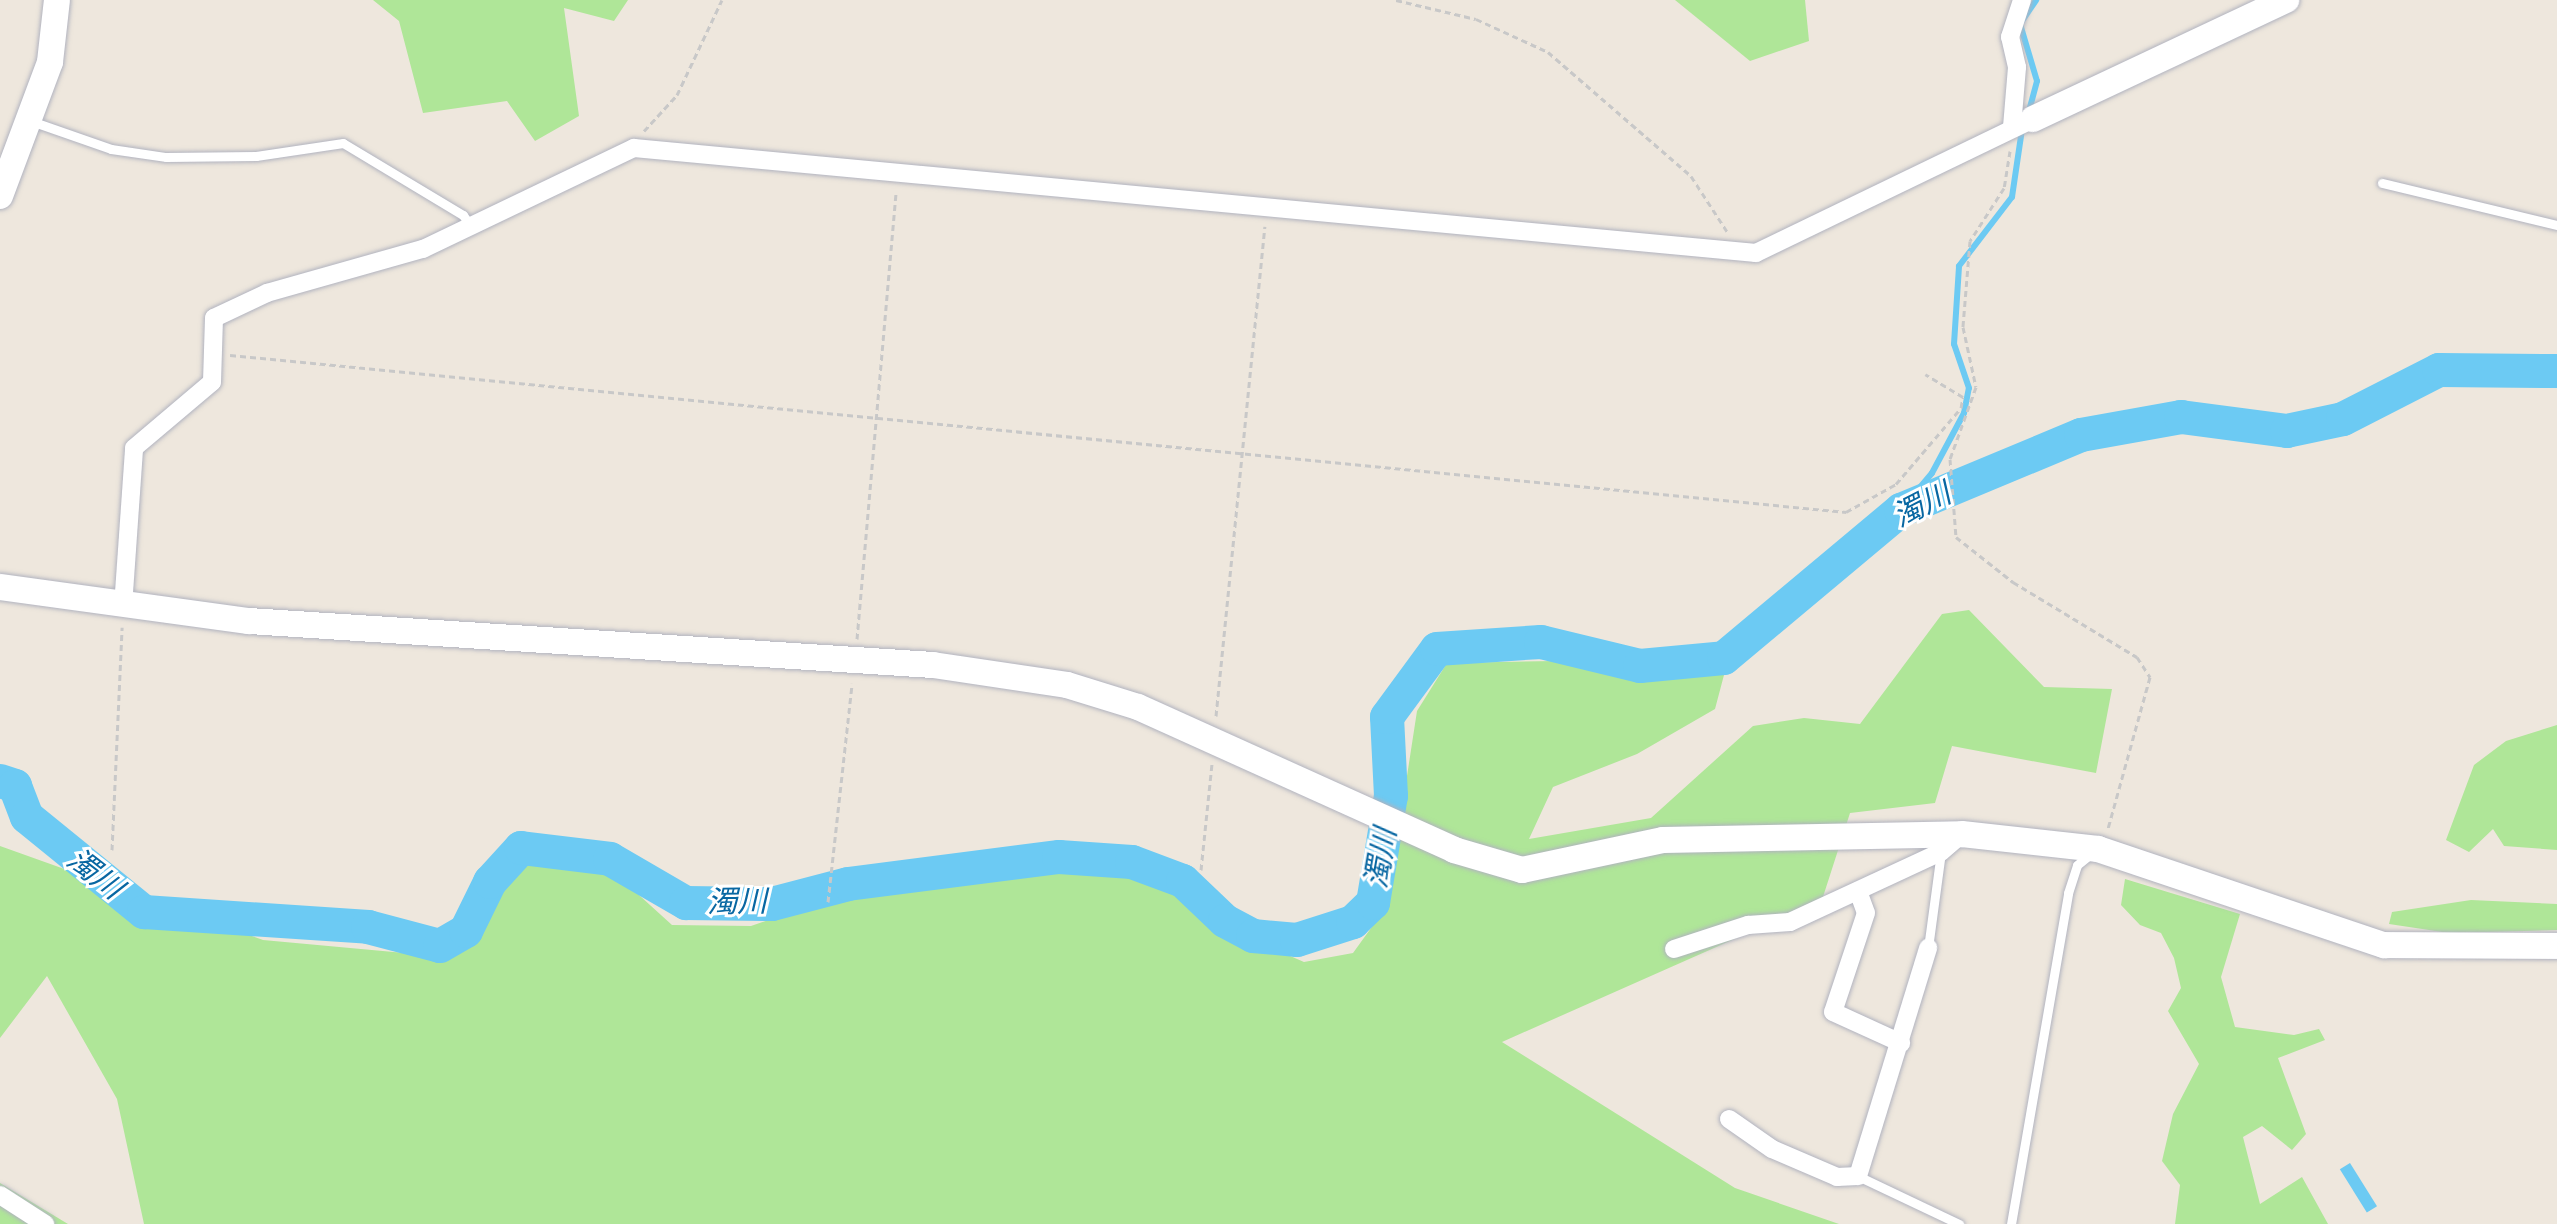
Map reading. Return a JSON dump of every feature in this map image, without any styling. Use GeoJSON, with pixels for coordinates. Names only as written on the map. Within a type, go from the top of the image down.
{"type":"FeatureCollection","features":[{"type":"Feature","properties":{"kind":"street"},"geometry":{"type":"LineString","coordinates":[[0,196],[50,62],[57,0]]}},
{"type":"Feature","properties":{"kind":"street"},"geometry":{"type":"LineString","coordinates":[[2021,124],[2017,67],[2010,37],[2022,0]]}},
{"type":"Feature","properties":{"kind":"street"},"geometry":{"type":"LineString","coordinates":[[123,607],[134,448],[212,382],[214,318],[471,228],[634,148],[898,168],[1267,207],[1756,253],[2286,0]]}},
{"type":"Feature","properties":{"kind":"street"},"geometry":{"type":"LineString","coordinates":[[0,587],[123,607],[855,660],[1067,685],[1214,741],[1454,850],[1522,870],[1663,840],[1962,834],[2098,849],[2384,945],[2557,946]]}},
{"type":"Feature","properties":{"kind":"street"},"geometry":{"type":"LineString","coordinates":[[1674,949],[1748,925],[1790,922],[1941,852],[1962,834]]}},
{"type":"Feature","properties":{"kind":"street"},"geometry":{"type":"LineString","coordinates":[[1858,891],[1866,913],[1833,1012],[1901,1043]]}},
{"type":"Feature","properties":{"kind":"street"},"geometry":{"type":"LineString","coordinates":[[1729,1119],[1772,1149],[1837,1177],[1858,1176],[1928,948]]}},
{"type":"Feature","properties":{"kind":"street"},"geometry":{"type":"LineString","coordinates":[[0,1195],[45,1224]]}},
{"type":"Feature","properties":{"kind":"lane"},"geometry":{"type":"LineString","coordinates":[[28,120],[111,149],[166,157],[256,156],[343,143],[463,215],[471,228]]}},
{"type":"Feature","properties":{"kind":"lane"},"geometry":{"type":"LineString","coordinates":[[2382,183],[2483,213],[2557,225]]}},
{"type":"Feature","properties":{"kind":"lane"},"geometry":{"type":"LineString","coordinates":[[2011,1224],[2068,893],[2077,865],[2098,849]]}},
{"type":"Feature","properties":{"kind":"lane"},"geometry":{"type":"LineString","coordinates":[[1928,948],[1941,852]]}},
{"type":"Feature","properties":{"kind":"lane"},"geometry":{"type":"LineString","coordinates":[[1858,1176],[1959,1224]]}},
{"type":"Feature","properties":{"kind":"path"},"geometry":{"type":"LineString","coordinates":[[634,148],[677,95],[722,0]]}},
{"type":"Feature","properties":{"kind":"path"},"geometry":{"type":"LineString","coordinates":[[1396,0],[1476,19],[1548,52],[1691,176],[1720,215],[1730,250]]}},
{"type":"Feature","properties":{"kind":"path"},"geometry":{"type":"LineString","coordinates":[[2021,124],[2004,188],[1970,241],[1964,341],[1976,387],[1950,459],[1963,548],[2137,657],[2150,677],[2117,809],[2098,849]]}},
{"type":"Feature","properties":{"kind":"path"},"geometry":{"type":"LineString","coordinates":[[828,902],[855,660],[898,168]]}},
{"type":"Feature","properties":{"kind":"path"},"geometry":{"type":"LineString","coordinates":[[1201,870],[1267,207]]}},
{"type":"Feature","properties":{"kind":"path"},"geometry":{"type":"LineString","coordinates":[[213,353],[1846,512],[1896,484],[1961,408],[1963,397],[1925,374]]}},
{"type":"Feature","properties":{"kind":"path"},"geometry":{"type":"LineString","coordinates":[[112,850],[123,607]]}},
{"type":"Feature","properties":{"kind":"green space"},"geometry":{"type":"Polygon","coordinates":[[[373,0],[628,0],[614,21],[564,8],[579,116],[535,141],[507,101],[423,113],[399,21],[373,0]]]}},
{"type":"Feature","properties":{"kind":"green space"},"geometry":{"type":"Polygon","coordinates":[[[1675,0],[1805,0],[1809,41],[1750,61],[1675,0]]]}},
{"type":"Feature","properties":{"kind":"green space"},"geometry":{"type":"Polygon","coordinates":[[[1969,610],[2044,687],[2112,689],[2096,773],[1952,746],[1935,803],[1850,813],[1822,900],[1502,1042],[1735,1188],[1839,1224],[144,1224],[117,1099],[47,976],[0,1038],[0,846],[263,940],[448,957],[478,933],[515,863],[548,852],[607,866],[672,925],[751,926],[848,893],[1058,861],[1131,867],[1179,886],[1218,925],[1304,962],[1353,953],[1387,906],[1417,711],[1447,663],[1555,661],[1724,675],[1715,709],[1637,754],[1553,787],[1529,839],[1651,818],[1753,726],[1804,718],[1860,724],[1942,614],[1969,610]]]}},
{"type":"Feature","properties":{"kind":"green space"},"geometry":{"type":"Polygon","coordinates":[[[2557,725],[2557,850],[2504,846],[2493,829],[2469,852],[2446,840],[2474,765],[2506,741],[2557,725]]]}},
{"type":"Feature","properties":{"kind":"green space"},"geometry":{"type":"Polygon","coordinates":[[[2125,879],[2240,914],[2221,977],[2235,1027],[2294,1035],[2319,1029],[2325,1040],[2278,1058],[2306,1134],[2292,1150],[2262,1126],[2243,1137],[2260,1204],[2302,1177],[2328,1224],[2175,1224],[2180,1185],[2162,1161],[2173,1114],[2199,1064],[2168,1011],[2181,988],[2174,958],[2161,933],[2140,925],[2121,905],[2125,879]]]}},
{"type":"Feature","properties":{"kind":"green space"},"geometry":{"type":"Polygon","coordinates":[[[2471,900],[2557,904],[2557,930],[2449,933],[2389,924],[2392,912],[2471,900]]]}},
{"type":"Feature","properties":{"kind":"green space"},"geometry":{"type":"Polygon","coordinates":[[[0,1183],[63,1221],[68,1224],[0,1224],[0,1183]]]}},
{"type":"Feature","properties":{"kind":"water"},"geometry":{"type":"Polygon","coordinates":[[[2350,1163],[2377,1206],[2367,1213],[2340,1169],[2350,1163]]]}},
{"type":"Feature","properties":{"kind":"waterway"},"geometry":{"type":"LineString","coordinates":[[2029,111],[2037,81],[2020,24],[2036,0]]}},
{"type":"Feature","properties":{"kind":"waterway"},"geometry":{"type":"LineString","coordinates":[[1901,510],[1932,473],[1964,413],[1969,388],[1954,344],[1959,266],[2012,197],[2022,129]]}},
{"type":"Feature","properties":{"kind":"waterway","name":"濁川"},"geometry":{"type":"LineString","coordinates":[[0,781],[15,786],[27,817],[144,912],[368,927],[440,946],[466,931],[490,882],[521,848],[610,859],[686,903],[772,904],[848,884],[1059,857],[1132,862],[1183,881],[1225,921],[1253,936],[1297,940],[1353,922],[1373,903],[1391,796],[1387,717],[1437,649],[1541,642],[1640,666],[1724,658],[1901,510],[2081,435],[2181,417],[2287,431],[2343,419],[2439,370],[2557,371]]}}]}
